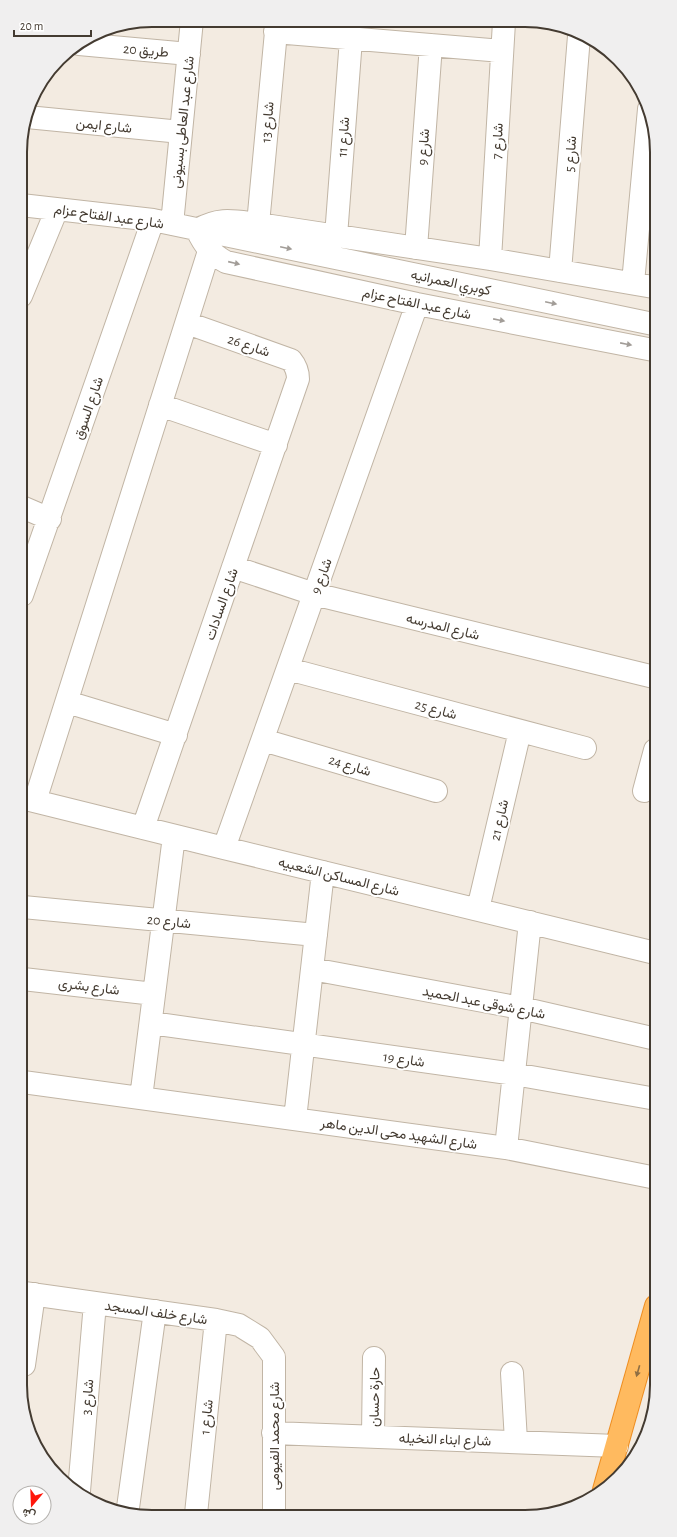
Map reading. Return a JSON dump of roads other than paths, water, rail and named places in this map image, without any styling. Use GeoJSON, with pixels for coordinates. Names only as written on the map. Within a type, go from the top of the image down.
{"type":"FeatureCollection","features":[{"type":"Feature","properties":{"kind":"highway"},"geometry":{"type":"LineString","coordinates":[[607,1480],[650,1328]]}},
{"type":"Feature","properties":{"kind":"street","name":"شارع عبد العاطى بسيونى"},"geometry":{"type":"LineString","coordinates":[[162,222],[181,132],[191,27]]}},
{"type":"Feature","properties":{"kind":"street"},"geometry":{"type":"LineString","coordinates":[[276,27],[351,39],[502,51]]}},
{"type":"Feature","properties":{"kind":"street","name":"شارع 13"},"geometry":{"type":"LineString","coordinates":[[253,232],[276,27]]}},
{"type":"Feature","properties":{"kind":"street","name":"شارع 7"},"geometry":{"type":"LineString","coordinates":[[490,259],[504,27]]}},
{"type":"Feature","properties":{"kind":"street","name":"شارع 11"},"geometry":{"type":"LineString","coordinates":[[336,236],[351,39]]}},
{"type":"Feature","properties":{"kind":"street","name":"شارع 5"},"geometry":{"type":"LineString","coordinates":[[560,271],[579,39]]}},
{"type":"Feature","properties":{"kind":"street","name":"طريق 20"},"geometry":{"type":"LineString","coordinates":[[88,45],[189,54]]}},
{"type":"Feature","properties":{"kind":"street","name":"شارع 9"},"geometry":{"type":"LineString","coordinates":[[416,248],[430,45]]}},
{"type":"Feature","properties":{"kind":"street","name":"شارع ايمن"},"geometry":{"type":"LineString","coordinates":[[32,117],[181,132]]}},
{"type":"Feature","properties":{"kind":"street"},"geometry":{"type":"LineString","coordinates":[[643,285],[648,131]]}},
{"type":"Feature","properties":{"kind":"street","name":"شارع عبد الفتاح عزام"},"geometry":{"type":"LineString","coordinates":[[27,205],[162,222],[197,230],[336,236],[490,259],[643,285]]}},
{"type":"Feature","properties":{"kind":"street"},"geometry":{"type":"LineString","coordinates":[[27,282],[57,209]]}},
{"type":"Feature","properties":{"kind":"street","name":"شارع السوق"},"geometry":{"type":"LineString","coordinates":[[27,581],[162,222]]}},
{"type":"Feature","properties":{"kind":"street","name":"شارع عبد الفتاح عزام"},"geometry":{"type":"LineString","coordinates":[[197,230],[209,251],[226,262],[417,304],[650,349]]}},
{"type":"Feature","properties":{"kind":"street","name":"كوبري العمرانيه"},"geometry":{"type":"LineString","coordinates":[[253,232],[650,323]]}},
{"type":"Feature","properties":{"kind":"street"},"geometry":{"type":"LineString","coordinates":[[29,799],[67,702],[209,251]]}},
{"type":"Feature","properties":{"kind":"street","name":"شارع 9"},"geometry":{"type":"LineString","coordinates":[[224,848],[417,304]]}},
{"type":"Feature","properties":{"kind":"street","name":"شارع 26"},"geometry":{"type":"LineString","coordinates":[[186,323],[291,360],[296,365],[298,379]]}},
{"type":"Feature","properties":{"kind":"street","name":"شارع السادات"},"geometry":{"type":"LineString","coordinates":[[143,828],[298,379]]}},
{"type":"Feature","properties":{"kind":"street"},"geometry":{"type":"LineString","coordinates":[[160,406],[276,445]]}},
{"type":"Feature","properties":{"kind":"street"},"geometry":{"type":"LineString","coordinates":[[27,509],[50,519]]}},
{"type":"Feature","properties":{"kind":"street","name":"شارع المدرسه"},"geometry":{"type":"LineString","coordinates":[[234,567],[314,594],[650,676]]}},
{"type":"Feature","properties":{"kind":"street","name":"شارع 25"},"geometry":{"type":"LineString","coordinates":[[288,669],[585,748]]}},
{"type":"Feature","properties":{"kind":"street"},"geometry":{"type":"LineString","coordinates":[[67,702],[176,735]]}},
{"type":"Feature","properties":{"kind":"street","name":"شارع 21"},"geometry":{"type":"LineString","coordinates":[[478,909],[520,731]]}},
{"type":"Feature","properties":{"kind":"street","name":"شارع 24"},"geometry":{"type":"LineString","coordinates":[[263,740],[436,791]]}},
{"type":"Feature","properties":{"kind":"street"},"geometry":{"type":"LineString","coordinates":[[644,792],[650,769]]}},
{"type":"Feature","properties":{"kind":"street","name":"شارع المساكن الشعبيه"},"geometry":{"type":"LineString","coordinates":[[29,799],[174,836],[650,952]]}},
{"type":"Feature","properties":{"kind":"street"},"geometry":{"type":"LineString","coordinates":[[141,1098],[174,836]]}},
{"type":"Feature","properties":{"kind":"street"},"geometry":{"type":"LineString","coordinates":[[295,1119],[323,872]]}},
{"type":"Feature","properties":{"kind":"street","name":"شارع 20"},"geometry":{"type":"LineString","coordinates":[[27,907],[316,935]]}},
{"type":"Feature","properties":{"kind":"street"},"geometry":{"type":"LineString","coordinates":[[506,1148],[530,922]]}},
{"type":"Feature","properties":{"kind":"street","name":"شارع شوقى عبد الحميد"},"geometry":{"type":"LineString","coordinates":[[312,969],[521,1008],[650,1038]]}},
{"type":"Feature","properties":{"kind":"street","name":"شارع بشرى"},"geometry":{"type":"LineString","coordinates":[[27,979],[154,994]]}},
{"type":"Feature","properties":{"kind":"street","name":"شارع 19"},"geometry":{"type":"LineString","coordinates":[[151,1023],[514,1074],[650,1098]]}},
{"type":"Feature","properties":{"kind":"street","name":"شارع الشهيد محى الدين ماهر"},"geometry":{"type":"LineString","coordinates":[[27,1083],[506,1148],[650,1177]]}},
{"type":"Feature","properties":{"kind":"street"},"geometry":{"type":"LineString","coordinates":[[27,1322],[29,1294]]}},
{"type":"Feature","properties":{"kind":"street","name":"شارع خلف المسجد"},"geometry":{"type":"LineString","coordinates":[[29,1294],[216,1320],[239,1325],[260,1338],[274,1357]]}},
{"type":"Feature","properties":{"kind":"street","name":"شارع 3"},"geometry":{"type":"LineString","coordinates":[[79,1487],[95,1303]]}},
{"type":"Feature","properties":{"kind":"street"},"geometry":{"type":"LineString","coordinates":[[128,1508],[155,1311]]}},
{"type":"Feature","properties":{"kind":"street","name":"شارع 1"},"geometry":{"type":"LineString","coordinates":[[196,1510],[216,1320]]}},
{"type":"Feature","properties":{"kind":"street","name":"شارع محمد الفيومى"},"geometry":{"type":"LineString","coordinates":[[274,1357],[274,1510]]}},
{"type":"Feature","properties":{"kind":"street","name":"حارة حسان"},"geometry":{"type":"LineString","coordinates":[[373,1436],[374,1358]]}},
{"type":"Feature","properties":{"kind":"street"},"geometry":{"type":"LineString","coordinates":[[512,1373],[516,1441]]}},
{"type":"Feature","properties":{"kind":"street","name":"شارع ابناء النخيله"},"geometry":{"type":"LineString","coordinates":[[273,1433],[617,1446]]}}]}
